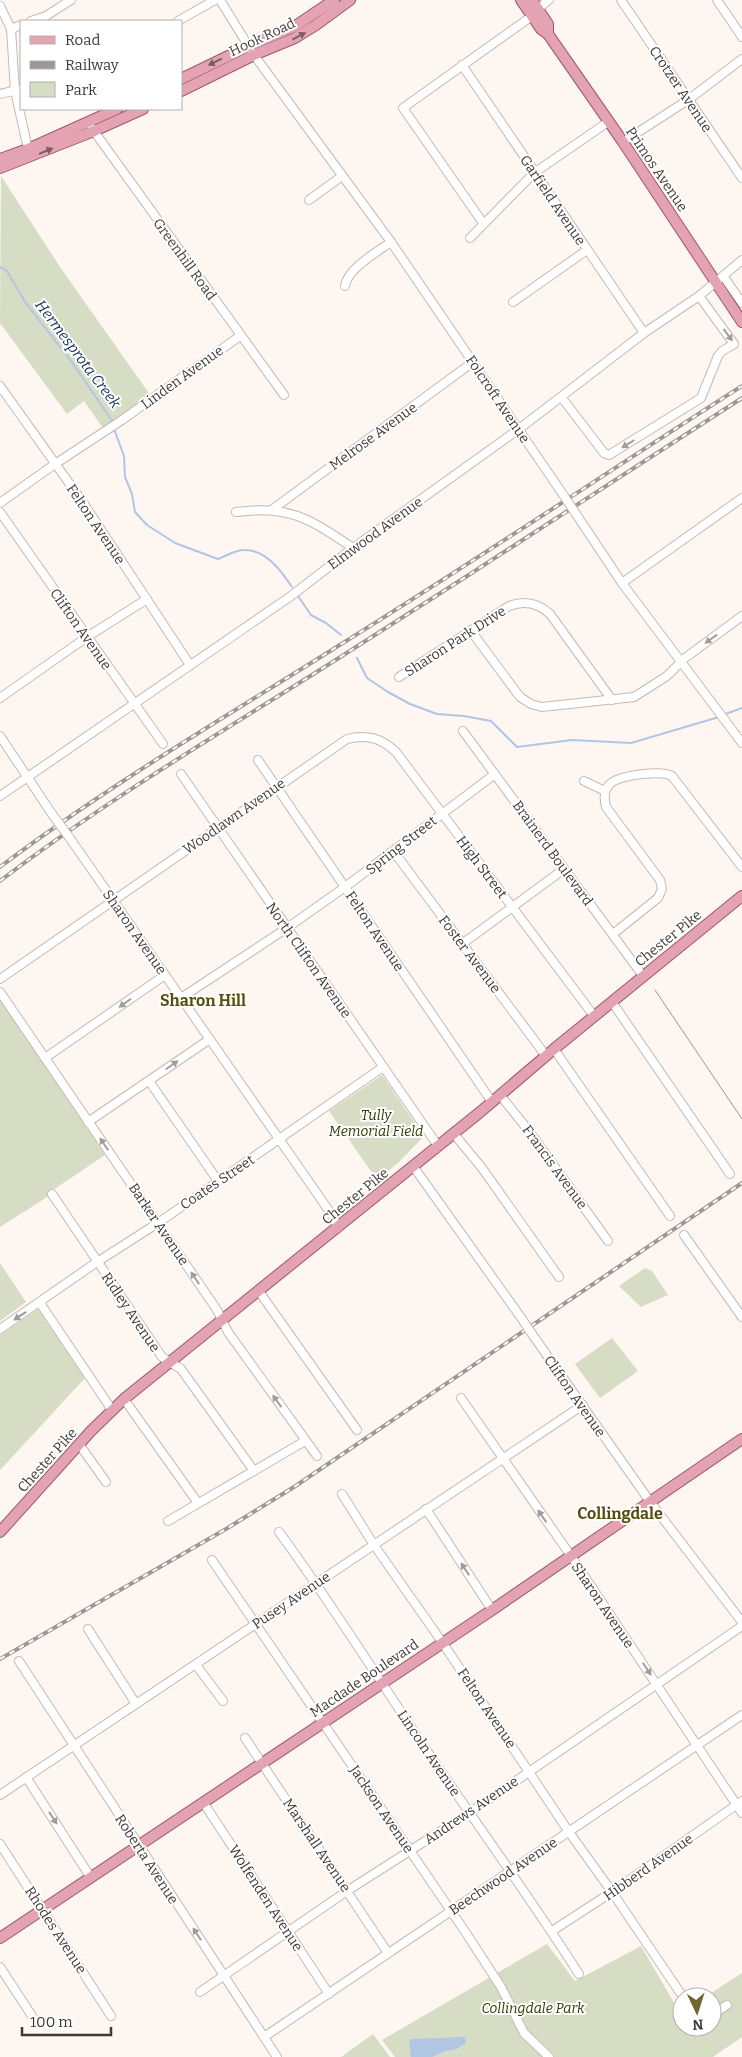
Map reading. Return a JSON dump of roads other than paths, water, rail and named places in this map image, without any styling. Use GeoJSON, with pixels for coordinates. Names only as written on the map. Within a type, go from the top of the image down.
{"type":"FeatureCollection","features":[{"type":"Feature","properties":{"kind":"main road","name":"Hook Road"},"geometry":{"type":"LineString","coordinates":[[182,90],[294,27],[334,0]]}},
{"type":"Feature","properties":{"kind":"main road","name":"Hook Road"},"geometry":{"type":"LineString","coordinates":[[182,79],[251,50],[306,32],[350,0]]}},
{"type":"Feature","properties":{"kind":"main road","name":"Primos Avenue"},"geometry":{"type":"LineString","coordinates":[[521,0],[534,8],[548,24],[548,34],[719,279],[742,322]]}},
{"type":"Feature","properties":{"kind":"main road"},"geometry":{"type":"LineString","coordinates":[[0,159],[28,149],[115,110]]}},
{"type":"Feature","properties":{"kind":"main road"},"geometry":{"type":"LineString","coordinates":[[0,168],[94,131],[141,110]]}},
{"type":"Feature","properties":{"kind":"main road","name":"Chester Pike"},"geometry":{"type":"LineString","coordinates":[[0,1532],[79,1444],[124,1399],[454,1134],[550,1052],[742,896]]}},
{"type":"Feature","properties":{"kind":"main road","name":"Macdade Boulevard"},"geometry":{"type":"LineString","coordinates":[[0,1938],[381,1682],[492,1610],[742,1439]]}},
{"type":"Feature","properties":{"kind":"street"},"geometry":{"type":"LineString","coordinates":[[34,20],[46,16],[71,0]]}},
{"type":"Feature","properties":{"kind":"street"},"geometry":{"type":"LineString","coordinates":[[180,20],[215,0]]}},
{"type":"Feature","properties":{"kind":"street","name":"Folcroft Avenue"},"geometry":{"type":"LineString","coordinates":[[220,0],[251,50],[390,242],[622,583],[742,743]]}},
{"type":"Feature","properties":{"kind":"street"},"geometry":{"type":"LineString","coordinates":[[483,223],[402,108],[462,65],[534,8],[549,0]]}},
{"type":"Feature","properties":{"kind":"street","name":"Crotzer Avenue"},"geometry":{"type":"LineString","coordinates":[[621,0],[742,178]]}},
{"type":"Feature","properties":{"kind":"street"},"geometry":{"type":"LineString","coordinates":[[717,0],[742,37]]}},
{"type":"Feature","properties":{"kind":"street"},"geometry":{"type":"LineString","coordinates":[[0,6],[11,29],[18,90],[0,94]]}},
{"type":"Feature","properties":{"kind":"street"},"geometry":{"type":"LineString","coordinates":[[11,29],[20,25]]}},
{"type":"Feature","properties":{"kind":"street"},"geometry":{"type":"LineString","coordinates":[[623,142],[688,100],[742,59]]}},
{"type":"Feature","properties":{"kind":"street","name":"Garfield Avenue"},"geometry":{"type":"LineString","coordinates":[[462,65],[644,333]]}},
{"type":"Feature","properties":{"kind":"street"},"geometry":{"type":"LineString","coordinates":[[21,110],[28,149]]}},
{"type":"Feature","properties":{"kind":"street","name":"Greenhill Road"},"geometry":{"type":"LineString","coordinates":[[88,122],[284,395]]}},
{"type":"Feature","properties":{"kind":"street"},"geometry":{"type":"LineString","coordinates":[[470,238],[534,173],[608,122]]}},
{"type":"Feature","properties":{"kind":"street"},"geometry":{"type":"LineString","coordinates":[[310,200],[342,176]]}},
{"type":"Feature","properties":{"kind":"street"},"geometry":{"type":"LineString","coordinates":[[345,286],[346,279],[352,272],[390,242]]}},
{"type":"Feature","properties":{"kind":"street"},"geometry":{"type":"LineString","coordinates":[[512,302],[587,250]]}},
{"type":"Feature","properties":{"kind":"street","name":"Elmwood Avenue"},"geometry":{"type":"LineString","coordinates":[[0,796],[291,596],[353,548],[562,398],[644,333],[699,296],[742,260]]}},
{"type":"Feature","properties":{"kind":"street"},"geometry":{"type":"LineString","coordinates":[[719,279],[742,303]]}},
{"type":"Feature","properties":{"kind":"street"},"geometry":{"type":"LineString","coordinates":[[562,398],[604,453],[609,455],[701,398],[718,356],[722,351],[734,344],[699,296]]}},
{"type":"Feature","properties":{"kind":"street","name":"Linden Avenue"},"geometry":{"type":"LineString","coordinates":[[0,503],[122,420],[240,336]]}},
{"type":"Feature","properties":{"kind":"street","name":"Melrose Avenue"},"geometry":{"type":"LineString","coordinates":[[273,509],[473,362]]}},
{"type":"Feature","properties":{"kind":"street","name":"Felton Avenue"},"geometry":{"type":"LineString","coordinates":[[1,391],[55,464],[190,665]]}},
{"type":"Feature","properties":{"kind":"street"},"geometry":{"type":"LineString","coordinates":[[622,583],[742,498]]}},
{"type":"Feature","properties":{"kind":"street"},"geometry":{"type":"LineString","coordinates":[[236,512],[273,509],[286,511],[317,524],[353,548]]}},
{"type":"Feature","properties":{"kind":"street","name":"Clifton Avenue"},"geometry":{"type":"LineString","coordinates":[[0,512],[163,744]]}},
{"type":"Feature","properties":{"kind":"street"},"geometry":{"type":"LineString","coordinates":[[0,698],[86,637],[147,599]]}},
{"type":"Feature","properties":{"kind":"street","name":"Sharon Park Drive"},"geometry":{"type":"LineString","coordinates":[[399,677],[515,604],[531,603],[542,607],[554,618],[612,700]]}},
{"type":"Feature","properties":{"kind":"street"},"geometry":{"type":"LineString","coordinates":[[471,631],[518,694],[526,702],[542,707],[626,699],[642,693],[675,670],[682,662],[742,616]]}},
{"type":"Feature","properties":{"kind":"street","name":"Brainerd Boulevard"},"geometry":{"type":"LineString","coordinates":[[462,731],[643,976]]}},
{"type":"Feature","properties":{"kind":"street","name":"Sharon Avenue"},"geometry":{"type":"LineString","coordinates":[[0,736],[26,777],[332,1215],[338,1228]]}},
{"type":"Feature","properties":{"kind":"street","name":"Woodlawn Avenue"},"geometry":{"type":"LineString","coordinates":[[0,979],[276,787],[347,739],[358,736]]}},
{"type":"Feature","properties":{"kind":"street","name":"High Street"},"geometry":{"type":"LineString","coordinates":[[358,736],[377,738],[390,746],[594,1016]]}},
{"type":"Feature","properties":{"kind":"street","name":"Felton Avenue"},"geometry":{"type":"LineString","coordinates":[[258,760],[345,887],[496,1098]]}},
{"type":"Feature","properties":{"kind":"street"},"geometry":{"type":"LineString","coordinates":[[612,934],[658,898],[662,889],[660,880],[607,810],[604,800],[605,791],[610,783],[618,779],[658,772],[669,774],[677,780],[742,867]]}},
{"type":"Feature","properties":{"kind":"street","name":"North Clifton Avenue"},"geometry":{"type":"LineString","coordinates":[[181,774],[438,1146]]}},
{"type":"Feature","properties":{"kind":"street","name":"Spring Street"},"geometry":{"type":"LineString","coordinates":[[181,998],[288,928],[394,852],[442,813],[495,774]]}},
{"type":"Feature","properties":{"kind":"street"},"geometry":{"type":"LineString","coordinates":[[584,781],[605,791]]}},
{"type":"Feature","properties":{"kind":"street","name":"Foster Avenue"},"geometry":{"type":"LineString","coordinates":[[394,852],[462,944],[550,1052],[670,1216]]}},
{"type":"Feature","properties":{"kind":"street"},"geometry":{"type":"LineString","coordinates":[[462,944],[564,869]]}},
{"type":"Feature","properties":{"kind":"street"},"geometry":{"type":"LineString","coordinates":[[45,1058],[165,975]]}},
{"type":"Feature","properties":{"kind":"street","name":"Barker Avenue"},"geometry":{"type":"LineString","coordinates":[[0,992],[158,1223],[222,1319],[228,1332],[316,1456]]}},
{"type":"Feature","properties":{"kind":"street"},"geometry":{"type":"LineString","coordinates":[[612,1002],[730,1174]]}},
{"type":"Feature","properties":{"kind":"street"},"geometry":{"type":"LineString","coordinates":[[88,1122],[210,1039]]}},
{"type":"Feature","properties":{"kind":"street","name":"Coates Street"},"geometry":{"type":"LineString","coordinates":[[0,1329],[280,1140],[383,1067]]}},
{"type":"Feature","properties":{"kind":"street"},"geometry":{"type":"LineString","coordinates":[[149,1081],[218,1181]]}},
{"type":"Feature","properties":{"kind":"street","name":"Francis Avenue"},"geometry":{"type":"LineString","coordinates":[[496,1098],[529,1131],[608,1241]]}},
{"type":"Feature","properties":{"kind":"street"},"geometry":{"type":"LineString","coordinates":[[454,1134],[482,1168],[559,1277]]}},
{"type":"Feature","properties":{"kind":"street","name":"Clifton Avenue"},"geometry":{"type":"LineString","coordinates":[[413,1166],[651,1503],[742,1622]]}},
{"type":"Feature","properties":{"kind":"street","name":"Ridley Avenue"},"geometry":{"type":"LineString","coordinates":[[52,1194],[162,1357],[181,1369],[254,1471]]}},
{"type":"Feature","properties":{"kind":"street"},"geometry":{"type":"LineString","coordinates":[[684,1235],[742,1317]]}},
{"type":"Feature","properties":{"kind":"street"},"geometry":{"type":"LineString","coordinates":[[258,1290],[357,1430]]}},
{"type":"Feature","properties":{"kind":"street"},"geometry":{"type":"LineString","coordinates":[[40,1303],[112,1410]]}},
{"type":"Feature","properties":{"kind":"street","name":"Sharon Avenue"},"geometry":{"type":"LineString","coordinates":[[462,1398],[502,1460],[571,1556],[697,1746],[739,1802],[742,1814]]}},
{"type":"Feature","properties":{"kind":"street"},"geometry":{"type":"LineString","coordinates":[[124,1399],[198,1503]]}},
{"type":"Feature","properties":{"kind":"street","name":"Pusey Avenue"},"geometry":{"type":"LineString","coordinates":[[0,1795],[583,1405]]}},
{"type":"Feature","properties":{"kind":"street"},"geometry":{"type":"LineString","coordinates":[[168,1521],[306,1441]]}},
{"type":"Feature","properties":{"kind":"street"},"geometry":{"type":"LineString","coordinates":[[79,1444],[106,1482]]}},
{"type":"Feature","properties":{"kind":"street","name":"Felton Avenue"},"geometry":{"type":"LineString","coordinates":[[342,1494],[374,1545],[442,1642],[568,1832],[612,1892],[676,1987]]}},
{"type":"Feature","properties":{"kind":"street"},"geometry":{"type":"LineString","coordinates":[[426,1510],[492,1610]]}},
{"type":"Feature","properties":{"kind":"street","name":"Lincoln Avenue"},"geometry":{"type":"LineString","coordinates":[[278,1532],[317,1583],[381,1682],[469,1813],[552,1931],[579,1974]]}},
{"type":"Feature","properties":{"kind":"street","name":"Jackson Avenue"},"geometry":{"type":"LineString","coordinates":[[212,1560],[411,1851],[501,1987],[524,2033],[549,2057]]}},
{"type":"Feature","properties":{"kind":"street","name":"Andrews Avenue"},"geometry":{"type":"LineString","coordinates":[[200,1992],[347,1891],[469,1813],[742,1626]]}},
{"type":"Feature","properties":{"kind":"street"},"geometry":{"type":"LineString","coordinates":[[88,1629],[136,1704]]}},
{"type":"Feature","properties":{"kind":"street","name":"Roberta Avenue"},"geometry":{"type":"LineString","coordinates":[[19,1660],[138,1846],[277,2057]]}},
{"type":"Feature","properties":{"kind":"street"},"geometry":{"type":"LineString","coordinates":[[196,1664],[223,1700]]}},
{"type":"Feature","properties":{"kind":"street","name":"Beechwood Avenue"},"geometry":{"type":"LineString","coordinates":[[264,2037],[742,1715]]}},
{"type":"Feature","properties":{"kind":"street","name":"Marshall Avenue"},"geometry":{"type":"LineString","coordinates":[[245,1738],[388,1953]]}},
{"type":"Feature","properties":{"kind":"street"},"geometry":{"type":"LineString","coordinates":[[26,1777],[90,1878]]}},
{"type":"Feature","properties":{"kind":"street","name":"Wolfenden Avenue"},"geometry":{"type":"LineString","coordinates":[[202,1802],[329,1994]]}},
{"type":"Feature","properties":{"kind":"street","name":"Hibberd Avenue"},"geometry":{"type":"LineString","coordinates":[[552,1931],[612,1892],[739,1802]]}},
{"type":"Feature","properties":{"kind":"street","name":"Rhodes Avenue"},"geometry":{"type":"LineString","coordinates":[[0,1844],[111,2016]]}},
{"type":"Feature","properties":{"kind":"street"},"geometry":{"type":"LineString","coordinates":[[0,1967],[32,2016]]}},
{"type":"Feature","properties":{"kind":"street"},"geometry":{"type":"LineString","coordinates":[[722,2008],[727,2005]]}},
{"type":"Feature","properties":{"kind":"water"},"geometry":{"type":"Polygon","coordinates":[[[465,2037],[466,2043],[456,2049],[445,2051],[432,2057],[411,2057],[409,2041],[411,2039],[465,2037]]]}},
{"type":"Feature","properties":{"kind":"waterway","name":"Hermesprota Creek"},"geometry":{"type":"LineString","coordinates":[[0,267],[7,271],[25,302],[71,361],[113,422]]}},
{"type":"Feature","properties":{"kind":"waterway","name":"Hermesprota Creek"},"geometry":{"type":"LineString","coordinates":[[114,429],[124,456],[125,477],[132,494],[135,512],[147,525],[175,543],[218,559],[241,550],[259,553],[272,562],[292,587]]}},
{"type":"Feature","properties":{"kind":"waterway","name":"Hermesprota Creek"},"geometry":{"type":"LineString","coordinates":[[298,596],[311,615],[326,623],[341,635]]}},
{"type":"Feature","properties":{"kind":"waterway","name":"Hermesprota Creek"},"geometry":{"type":"LineString","coordinates":[[357,658],[367,678],[388,692],[410,704],[437,714],[491,721],[517,747],[572,740],[631,743],[719,717]]}},
{"type":"Feature","properties":{"kind":"waterway","name":"Hermesprota Creek"},"geometry":{"type":"LineString","coordinates":[[723,715],[742,708]]}},
{"type":"Feature","properties":{"kind":"tram line"},"geometry":{"type":"LineString","coordinates":[[655,990],[742,1119]]}},
{"type":"Feature","properties":{"kind":"railway"},"geometry":{"type":"LineString","coordinates":[[0,867],[123,781],[437,583],[742,386]]}},
{"type":"Feature","properties":{"kind":"railway"},"geometry":{"type":"LineString","coordinates":[[0,881],[83,821],[212,737],[392,624],[742,398]]}},
{"type":"Feature","properties":{"kind":"railway"},"geometry":{"type":"LineString","coordinates":[[0,1659],[226,1529],[294,1487],[742,1183]]}},
{"type":"Feature","properties":{"kind":"district","name":"Sharon Hill"},"geometry":{"type":"Point","coordinates":[203,1000]}},
{"type":"Feature","properties":{"kind":"district","name":"Collingdale"},"geometry":{"type":"Point","coordinates":[620,1513]}},
{"type":"Feature","properties":{"kind":"park label","name":"Tully Memorial Field"},"geometry":{"type":"Point","coordinates":[376,1124]}},
{"type":"Feature","properties":{"kind":"park label","name":"Collingdale Park"},"geometry":{"type":"Point","coordinates":[533,2008]}}]}
